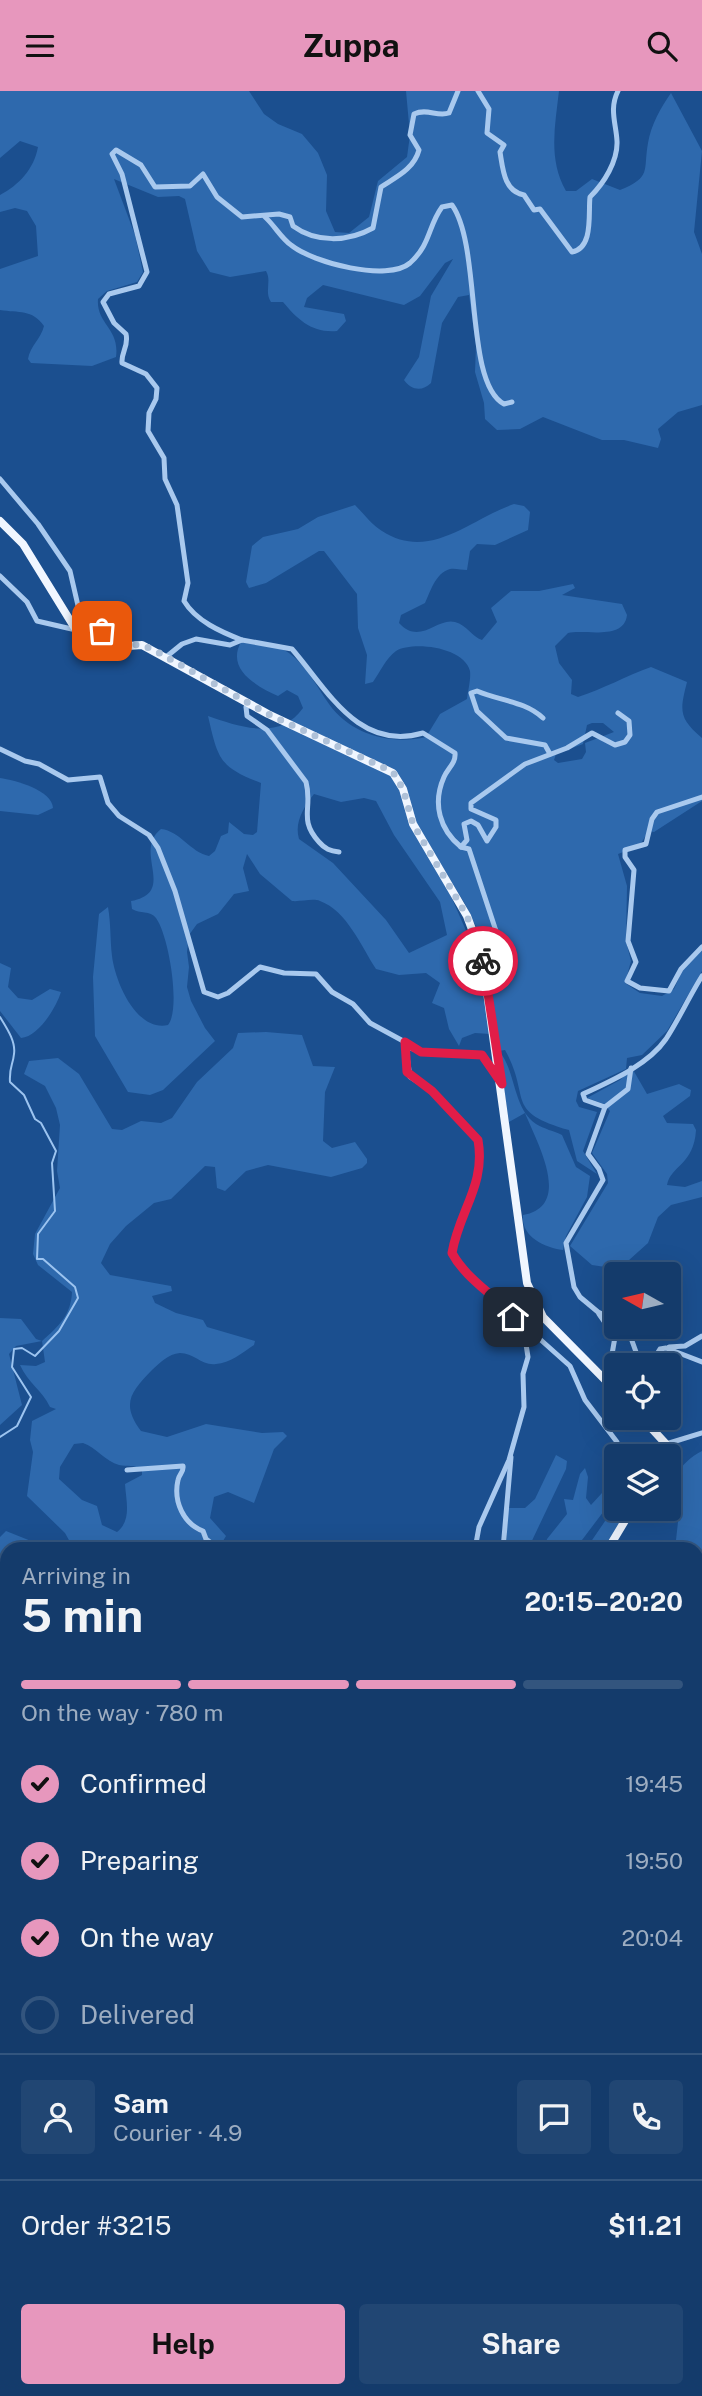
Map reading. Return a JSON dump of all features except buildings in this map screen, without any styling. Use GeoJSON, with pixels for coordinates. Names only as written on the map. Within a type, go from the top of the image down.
{"type":"FeatureCollection","features":[{"type":"Feature","properties":{"kind":"main road"},"geometry":{"type":"LineString","coordinates":[[0,521],[23,544],[76,630],[85,640],[101,648],[122,644],[142,645],[252,705],[393,772],[403,789],[413,824],[467,916],[485,969],[527,1283],[543,1317],[604,1379]]}},
{"type":"Feature","properties":{"kind":"main road"},"geometry":{"type":"LineString","coordinates":[[653,1430],[666,1444]]}},
{"type":"Feature","properties":{"kind":"main road"},"geometry":{"type":"LineString","coordinates":[[612,1542],[625,1521]]}},
{"type":"Feature","properties":{"kind":"street"},"geometry":{"type":"LineString","coordinates":[[458,91],[449,113],[443,115],[426,111],[414,114],[410,135],[419,150],[417,157],[399,176],[381,187],[373,228],[358,235],[317,240],[293,226],[290,217],[279,214],[242,217],[217,197],[203,174],[190,187],[155,187],[141,165],[117,150],[112,154],[122,174],[147,272],[139,286],[109,294],[103,302],[114,323],[126,334],[127,345],[121,354],[122,363],[146,374],[156,388],[156,399],[149,413],[148,431],[164,458],[164,479],[177,505],[188,583],[184,601],[189,609],[207,623],[242,640],[292,649],[353,722],[405,738],[422,733],[455,753],[456,759],[444,777],[438,795],[441,822],[447,836],[461,847],[469,849],[496,931],[498,953],[485,969]]}},
{"type":"Feature","properties":{"kind":"street"},"geometry":{"type":"LineString","coordinates":[[478,91],[489,109],[487,133],[504,145],[500,152],[508,186],[514,193],[524,195],[534,210],[540,209],[551,220],[572,252],[583,246],[588,234],[590,197],[600,187],[617,150],[611,114],[618,91]]}},
{"type":"Feature","properties":{"kind":"street"},"geometry":{"type":"LineString","coordinates":[[265,217],[289,244],[319,261],[357,268],[399,270],[411,262],[430,238],[435,216],[442,207],[452,205],[462,219],[472,278],[472,309],[484,376],[491,395],[504,404],[512,402]]}},
{"type":"Feature","properties":{"kind":"street"},"geometry":{"type":"LineString","coordinates":[[0,479],[62,556],[70,571],[79,610],[122,644]]}},
{"type":"Feature","properties":{"kind":"street"},"geometry":{"type":"LineString","coordinates":[[0,576],[27,602],[37,621],[76,630]]}},
{"type":"Feature","properties":{"kind":"street"},"geometry":{"type":"LineString","coordinates":[[166,657],[182,644],[196,639],[230,645],[242,640]]}},
{"type":"Feature","properties":{"kind":"street"},"geometry":{"type":"LineString","coordinates":[[543,718],[525,705],[495,699],[477,691],[471,693],[477,712],[506,737],[545,745],[550,754]]}},
{"type":"Feature","properties":{"kind":"street"},"geometry":{"type":"LineString","coordinates":[[252,705],[247,707],[247,716],[267,730],[306,782],[308,792],[305,820],[309,831],[329,851],[339,852]]}},
{"type":"Feature","properties":{"kind":"street"},"geometry":{"type":"LineString","coordinates":[[461,847],[467,839],[464,824],[471,821],[478,825],[487,841],[496,827],[496,820],[471,809],[471,803],[525,764],[592,733],[615,745],[625,742],[630,735],[629,721],[618,713]]}},
{"type":"Feature","properties":{"kind":"street"},"geometry":{"type":"LineString","coordinates":[[0,749],[25,761],[39,764],[68,780],[100,777],[108,803],[119,816],[149,835],[174,891],[204,992],[218,997],[228,993],[260,967],[285,973],[316,974],[332,992],[353,1004],[370,1023],[421,1052],[482,1055],[502,1084]]}},
{"type":"Feature","properties":{"kind":"street"},"geometry":{"type":"LineString","coordinates":[[702,797],[657,812],[652,819],[646,844],[625,851],[625,857],[634,870],[628,941],[636,962],[628,981],[640,988],[669,991],[681,969],[702,947]]}},
{"type":"Feature","properties":{"kind":"street"},"geometry":{"type":"LineString","coordinates":[[605,1107],[585,1100],[583,1094],[631,1068],[664,1041],[702,976]]}},
{"type":"Feature","properties":{"kind":"street"},"geometry":{"type":"LineString","coordinates":[[405,1042],[410,1077],[432,1091],[478,1140],[478,1183],[460,1218],[452,1253],[461,1268],[570,1366],[585,1400],[616,1444]]}},
{"type":"Feature","properties":{"kind":"street"},"geometry":{"type":"LineString","coordinates":[[604,1315],[580,1297],[574,1287],[566,1243],[603,1180],[599,1169],[587,1154],[605,1107],[628,1089],[631,1068]]}},
{"type":"Feature","properties":{"kind":"street"},"geometry":{"type":"LineString","coordinates":[[598,1312],[615,1337],[612,1353]]}},
{"type":"Feature","properties":{"kind":"street"},"geometry":{"type":"LineString","coordinates":[[476,1542],[479,1527],[511,1454],[524,1407],[523,1374],[527,1357],[525,1338],[533,1333],[543,1317]]}},
{"type":"Feature","properties":{"kind":"street"},"geometry":{"type":"LineString","coordinates":[[631,1339],[640,1363],[651,1363],[660,1349],[685,1346],[702,1336]]}},
{"type":"Feature","properties":{"kind":"street"},"geometry":{"type":"LineString","coordinates":[[666,1348],[702,1362]]}},
{"type":"Feature","properties":{"kind":"street"},"geometry":{"type":"LineString","coordinates":[[666,1444],[702,1433]]}},
{"type":"Feature","properties":{"kind":"street"},"geometry":{"type":"LineString","coordinates":[[504,1542],[511,1454]]}},
{"type":"Feature","properties":{"kind":"street"},"geometry":{"type":"LineString","coordinates":[[127,1470],[183,1466],[177,1488],[183,1515],[188,1524],[203,1531],[210,1542]]}},
{"type":"Feature","properties":{"kind":"shaded area"},"geometry":{"type":"Polygon","coordinates":[[[0,91],[249,91],[264,114],[278,124],[302,134],[318,153],[327,175],[326,211],[335,232],[349,233],[369,217],[378,181],[407,157],[410,135],[406,91],[559,91],[555,155],[560,179],[566,191],[576,191],[592,179],[620,190],[642,177],[649,136],[671,93],[702,151],[694,232],[702,254],[702,405],[678,412],[658,429],[661,439],[658,448],[624,440],[602,440],[543,417],[520,429],[497,430],[485,419],[484,403],[475,372],[476,346],[469,295],[458,297],[442,323],[431,383],[417,389],[404,380],[419,357],[431,296],[453,259],[445,263],[420,296],[404,305],[323,285],[307,298],[304,307],[344,314],[346,321],[337,331],[320,330],[300,320],[283,302],[271,302],[266,271],[230,277],[210,272],[197,251],[185,199],[179,196],[158,197],[114,179],[135,235],[143,272],[137,282],[107,291],[98,299],[101,315],[115,339],[116,357],[92,366],[31,363],[29,354],[44,326],[30,314],[0,310],[0,269],[38,256],[36,226],[27,211],[15,208],[0,212],[0,195],[25,175],[38,147],[20,141],[0,158],[0,91]]]}},
{"type":"Feature","properties":{"kind":"shaded area"},"geometry":{"type":"Polygon","coordinates":[[[514,504],[524,506],[530,512],[528,530],[495,545],[477,544],[470,551],[467,570],[445,571],[434,584],[425,603],[401,615],[399,623],[414,632],[442,623],[455,622],[482,640],[497,622],[491,608],[511,591],[539,591],[573,584],[575,588],[562,595],[622,604],[627,615],[619,628],[603,632],[568,633],[555,646],[559,663],[572,680],[571,694],[578,697],[651,667],[687,682],[683,713],[689,725],[702,738],[702,801],[654,832],[649,831],[639,846],[618,854],[627,886],[626,941],[631,961],[625,983],[640,993],[662,996],[674,989],[683,969],[702,950],[702,971],[667,1031],[642,1055],[627,1058],[626,1069],[578,1091],[576,1101],[579,1107],[597,1112],[583,1151],[597,1174],[577,1161],[569,1130],[535,1116],[522,1101],[513,1066],[505,1050],[499,1051],[485,945],[465,904],[405,805],[450,894],[478,958],[490,1034],[475,1033],[462,1038],[459,1046],[449,1029],[444,1008],[432,1003],[440,983],[426,973],[399,975],[376,969],[346,921],[338,913],[317,900],[292,901],[260,874],[247,854],[243,868],[249,891],[234,894],[218,914],[197,924],[189,935],[187,987],[205,1028],[215,1041],[163,1090],[150,1095],[128,1092],[95,1036],[93,977],[99,914],[108,907],[114,966],[129,1002],[146,1021],[168,1025],[172,1017],[173,989],[165,940],[156,918],[132,909],[131,901],[145,896],[151,889],[154,880],[151,849],[153,838],[161,829],[168,831],[209,856],[215,851],[221,836],[228,833],[229,822],[244,834],[253,835],[257,832],[261,783],[236,772],[222,760],[208,716],[246,727],[271,728],[283,725],[303,708],[298,696],[287,690],[278,696],[246,675],[237,660],[241,642],[273,647],[289,653],[306,670],[338,715],[360,730],[373,735],[399,740],[426,737],[440,714],[467,699],[470,671],[466,663],[458,656],[437,648],[414,647],[396,651],[373,682],[365,684],[367,655],[358,628],[357,594],[324,551],[319,551],[266,583],[249,588],[246,582],[252,546],[263,537],[298,529],[318,517],[355,505],[382,531],[400,539],[417,542],[449,535],[514,504]],[[603,723],[587,725],[583,744],[556,754],[554,760],[558,763],[582,759],[586,752],[585,743],[614,732],[603,723]],[[314,794],[299,821],[299,839],[333,863],[386,920],[409,953],[447,935],[440,902],[394,835],[376,801],[364,798],[341,802],[314,794]]]}},
{"type":"Feature","properties":{"kind":"shaded area"},"geometry":{"type":"Polygon","coordinates":[[[0,778],[40,791],[53,808],[38,815],[0,811],[0,778]]]}},
{"type":"Feature","properties":{"kind":"shaded area"},"geometry":{"type":"Polygon","coordinates":[[[0,963],[11,968],[8,987],[18,998],[32,1000],[50,989],[61,992],[46,1021],[34,1033],[21,1038],[0,1011],[0,963]]]}},
{"type":"Feature","properties":{"kind":"shaded area"},"geometry":{"type":"Polygon","coordinates":[[[238,1033],[302,1035],[313,1066],[335,1067],[325,1092],[323,1141],[332,1148],[355,1142],[367,1163],[362,1168],[331,1177],[268,1165],[246,1171],[225,1191],[217,1188],[215,1167],[205,1166],[171,1199],[154,1203],[126,1226],[110,1244],[101,1263],[110,1275],[171,1286],[172,1291],[152,1296],[155,1303],[176,1313],[203,1320],[207,1327],[255,1341],[254,1345],[231,1360],[221,1363],[206,1363],[180,1353],[172,1355],[152,1370],[131,1398],[131,1413],[141,1431],[167,1437],[206,1424],[262,1433],[283,1432],[287,1436],[274,1449],[254,1503],[228,1492],[214,1497],[210,1518],[226,1536],[222,1542],[70,1542],[65,1533],[27,1496],[33,1452],[30,1440],[32,1421],[56,1409],[50,1407],[20,1365],[36,1366],[45,1362],[42,1341],[63,1319],[72,1292],[38,1265],[33,1254],[35,1234],[60,1188],[57,1171],[60,1125],[56,1108],[45,1086],[24,1074],[29,1061],[58,1058],[79,1074],[112,1129],[122,1130],[141,1121],[161,1123],[172,1118],[197,1082],[233,1048],[238,1033]],[[74,1444],[60,1467],[59,1479],[82,1500],[97,1506],[102,1525],[117,1532],[126,1516],[125,1484],[142,1475],[142,1470],[110,1461],[88,1445],[74,1444]]]}},
{"type":"Feature","properties":{"kind":"shaded area"},"geometry":{"type":"Polygon","coordinates":[[[502,1055],[523,1110],[539,1126],[562,1135],[576,1167],[590,1176],[587,1197],[566,1236],[563,1250],[535,1239],[523,1222],[523,1215],[538,1209],[546,1199],[549,1186],[543,1155],[525,1113],[509,1122],[499,1056],[502,1055]]]}},
{"type":"Feature","properties":{"kind":"shaded area"},"geometry":{"type":"Polygon","coordinates":[[[632,1068],[647,1094],[679,1084],[691,1090],[690,1096],[663,1116],[667,1123],[693,1124],[696,1130],[691,1151],[669,1178],[667,1185],[685,1187],[702,1181],[702,1197],[671,1205],[658,1217],[648,1243],[627,1262],[604,1262],[604,1267],[592,1265],[570,1246],[608,1183],[607,1174],[592,1153],[610,1111],[604,1104],[587,1098],[620,1080],[632,1068]]]}},
{"type":"Feature","properties":{"kind":"shaded area"},"geometry":{"type":"Polygon","coordinates":[[[0,1318],[21,1319],[36,1339],[42,1341],[16,1346],[9,1354],[22,1405],[0,1425],[0,1318]]]}},
{"type":"Feature","properties":{"kind":"shaded area"},"geometry":{"type":"Polygon","coordinates":[[[702,1451],[702,1542],[676,1542],[678,1522],[675,1521],[681,1521],[681,1468],[702,1451]]]}},
{"type":"Feature","properties":{"kind":"shaded area"},"geometry":{"type":"Polygon","coordinates":[[[556,1455],[567,1461],[566,1469],[531,1542],[506,1542],[508,1508],[525,1508],[535,1499],[556,1455]]]}},
{"type":"Feature","properties":{"kind":"shaded area"},"geometry":{"type":"Polygon","coordinates":[[[585,1468],[588,1477],[586,1498],[591,1505],[604,1493],[604,1511],[582,1540],[546,1542],[567,1514],[564,1499],[573,1500],[580,1474],[585,1468]]]}},
{"type":"Feature","properties":{"kind":"shaded area"},"geometry":{"type":"Polygon","coordinates":[[[605,1521],[621,1521],[609,1542],[591,1542],[605,1521]]]}},
{"type":"Feature","properties":{"kind":"shaded area"},"geometry":{"type":"Polygon","coordinates":[[[6,1531],[34,1542],[0,1542],[0,1537],[6,1531]]]}},
{"type":"Feature","properties":{"kind":"waterway"},"geometry":{"type":"LineString","coordinates":[[0,1017],[13,1044],[10,1082],[24,1095],[35,1119],[41,1123],[56,1151],[52,1163],[55,1211],[38,1234],[37,1259],[43,1259],[75,1287],[78,1298],[59,1331],[35,1356],[22,1348],[14,1349],[12,1367],[31,1397],[17,1426],[0,1437]]}},
{"type":"Feature","properties":{"kind":"way so far"},"geometry":{"type":"LineString","coordinates":[[102,631],[122,644],[142,645],[154,650],[285,723],[386,766],[393,772],[400,780],[413,824],[467,916],[483,961]]}},
{"type":"Feature","properties":{"kind":"route"},"geometry":{"type":"LineString","coordinates":[[483,961],[502,1084],[482,1055],[472,1057],[421,1052],[410,1048],[405,1042],[407,1072],[410,1077],[432,1091],[470,1128],[478,1140],[478,1183],[460,1218],[452,1253],[461,1268],[497,1298],[513,1317]]}}]}
